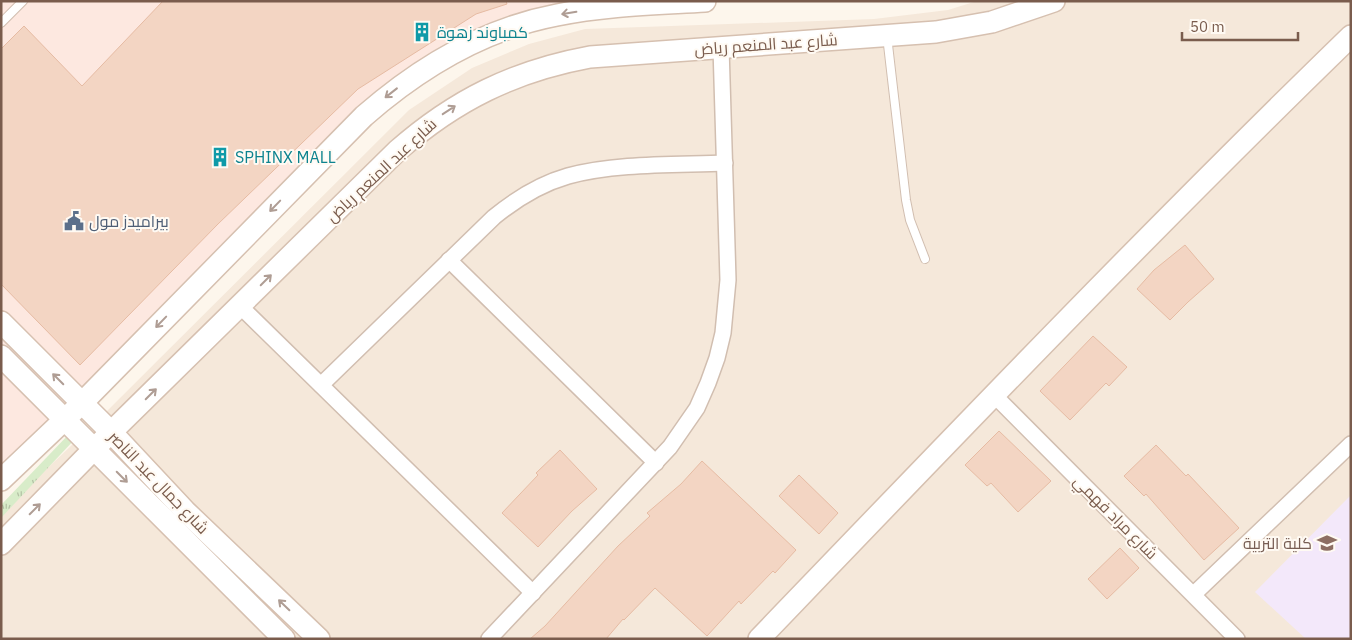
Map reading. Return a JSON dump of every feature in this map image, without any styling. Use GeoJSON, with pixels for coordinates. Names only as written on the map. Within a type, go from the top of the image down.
{"type":"FeatureCollection","features":[{"type":"Feature","properties":{"kind":"street"},"geometry":{"type":"LineString","coordinates":[[1,480],[64,418],[82,403],[364,116],[412,76],[439,59],[467,45],[496,32],[541,18],[587,10],[705,1]]}},
{"type":"Feature","properties":{"kind":"street","name":"شارع عبد المنعم رياض"},"geometry":{"type":"LineString","coordinates":[[1,544],[94,449],[403,145],[439,117],[486,89],[536,69],[590,56],[888,36],[964,28],[1010,17],[1054,1]]}},
{"type":"Feature","properties":{"kind":"street"},"geometry":{"type":"LineString","coordinates":[[759,639],[1223,161],[1351,36]]}},
{"type":"Feature","properties":{"kind":"street"},"geometry":{"type":"LineString","coordinates":[[489,639],[656,463],[683,430],[697,408],[708,383],[722,333],[728,280],[721,47]]}},
{"type":"Feature","properties":{"kind":"street"},"geometry":{"type":"LineString","coordinates":[[321,385],[494,216],[508,205],[544,185],[588,171],[611,168],[725,163]]}},
{"type":"Feature","properties":{"kind":"street"},"geometry":{"type":"LineString","coordinates":[[449,260],[656,463]]}},
{"type":"Feature","properties":{"kind":"street"},"geometry":{"type":"LineString","coordinates":[[240,306],[533,593]]}},
{"type":"Feature","properties":{"kind":"street","name":"شارع جمال عبد الناصر"},"geometry":{"type":"LineString","coordinates":[[1,322],[112,433],[185,511],[319,639]]}},
{"type":"Feature","properties":{"kind":"street","name":"شارع جمال عبد الناصر"},"geometry":{"type":"LineString","coordinates":[[1,356],[284,639]]}},
{"type":"Feature","properties":{"kind":"street","name":"شارع مراد فهمي"},"geometry":{"type":"LineString","coordinates":[[994,395],[1237,639]]}},
{"type":"Feature","properties":{"kind":"street"},"geometry":{"type":"LineString","coordinates":[[1194,594],[1351,444]]}},
{"type":"Feature","properties":{"kind":"lane"},"geometry":{"type":"LineString","coordinates":[[1,23],[23,1]]}},
{"type":"Feature","properties":{"kind":"lane"},"geometry":{"type":"LineString","coordinates":[[888,36],[906,200],[912,227],[925,259]]}},
{"type":"Feature","properties":{"kind":"shaded area"},"geometry":{"type":"Polygon","coordinates":[[[1,1],[577,1],[373,105],[1,479],[1,1]]]}},
{"type":"Feature","properties":{"kind":"shaded area"},"geometry":{"type":"Polygon","coordinates":[[[977,1],[1351,1],[1351,639],[1,639],[1,512],[91,427],[409,110],[472,68],[529,44],[585,29],[874,19],[948,10],[977,1]]]}},
{"type":"Feature","properties":{"kind":"shaded area","name":"كلية التربية"},"geometry":{"type":"Polygon","coordinates":[[[1351,495],[1351,639],[1306,639],[1255,592],[1351,495]]]}},
{"type":"Feature","properties":{"kind":"green space"},"geometry":{"type":"Polygon","coordinates":[[[70,433],[75,439],[1,518],[1,505],[70,433]]]}},
{"type":"Feature","properties":{"kind":"building"},"geometry":{"type":"Polygon","coordinates":[[[163,1],[506,1],[507,4],[476,14],[358,89],[218,224],[80,365],[1,284],[1,49],[24,26],[82,86],[163,1]]]}},
{"type":"Feature","properties":{"kind":"building"},"geometry":{"type":"Polygon","coordinates":[[[1185,245],[1214,279],[1170,320],[1137,289],[1154,270],[1185,245]]]}},
{"type":"Feature","properties":{"kind":"building"},"geometry":{"type":"Polygon","coordinates":[[[1093,336],[1127,367],[1109,386],[1106,383],[1070,420],[1040,391],[1093,336]]]}},
{"type":"Feature","properties":{"kind":"building"},"geometry":{"type":"Polygon","coordinates":[[[999,431],[1051,481],[1018,512],[991,483],[987,486],[965,465],[999,431]]]}},
{"type":"Feature","properties":{"kind":"building"},"geometry":{"type":"Polygon","coordinates":[[[1156,445],[1186,476],[1188,474],[1239,528],[1204,560],[1146,494],[1144,496],[1124,476],[1156,445]]]}},
{"type":"Feature","properties":{"kind":"building"},"geometry":{"type":"Polygon","coordinates":[[[560,450],[597,489],[572,511],[538,547],[502,513],[538,475],[536,473],[560,450]]]}},
{"type":"Feature","properties":{"kind":"building"},"geometry":{"type":"Polygon","coordinates":[[[702,461],[796,550],[775,573],[773,571],[741,604],[739,601],[707,636],[655,588],[623,619],[606,639],[530,639],[545,626],[618,546],[650,516],[647,513],[681,484],[702,461]]]}},
{"type":"Feature","properties":{"kind":"building"},"geometry":{"type":"Polygon","coordinates":[[[799,475],[838,513],[819,534],[779,496],[799,475]]]}},
{"type":"Feature","properties":{"kind":"building"},"geometry":{"type":"Polygon","coordinates":[[[1120,548],[1139,568],[1107,599],[1088,579],[1120,548]]]}},
{"type":"Feature","properties":{"kind":"place","name":"كمباوند زهوة"},"geometry":{"type":"Point","coordinates":[422,32]}},
{"type":"Feature","properties":{"kind":"place","name":"SPHINX MALL"},"geometry":{"type":"Point","coordinates":[220,157]}},
{"type":"Feature","properties":{"kind":"place","name":"بيراميدز مول"},"geometry":{"type":"Point","coordinates":[74,221]}},
{"type":"Feature","properties":{"kind":"place","name":"كلية التربية"},"geometry":{"type":"Point","coordinates":[1327,543]}}]}
